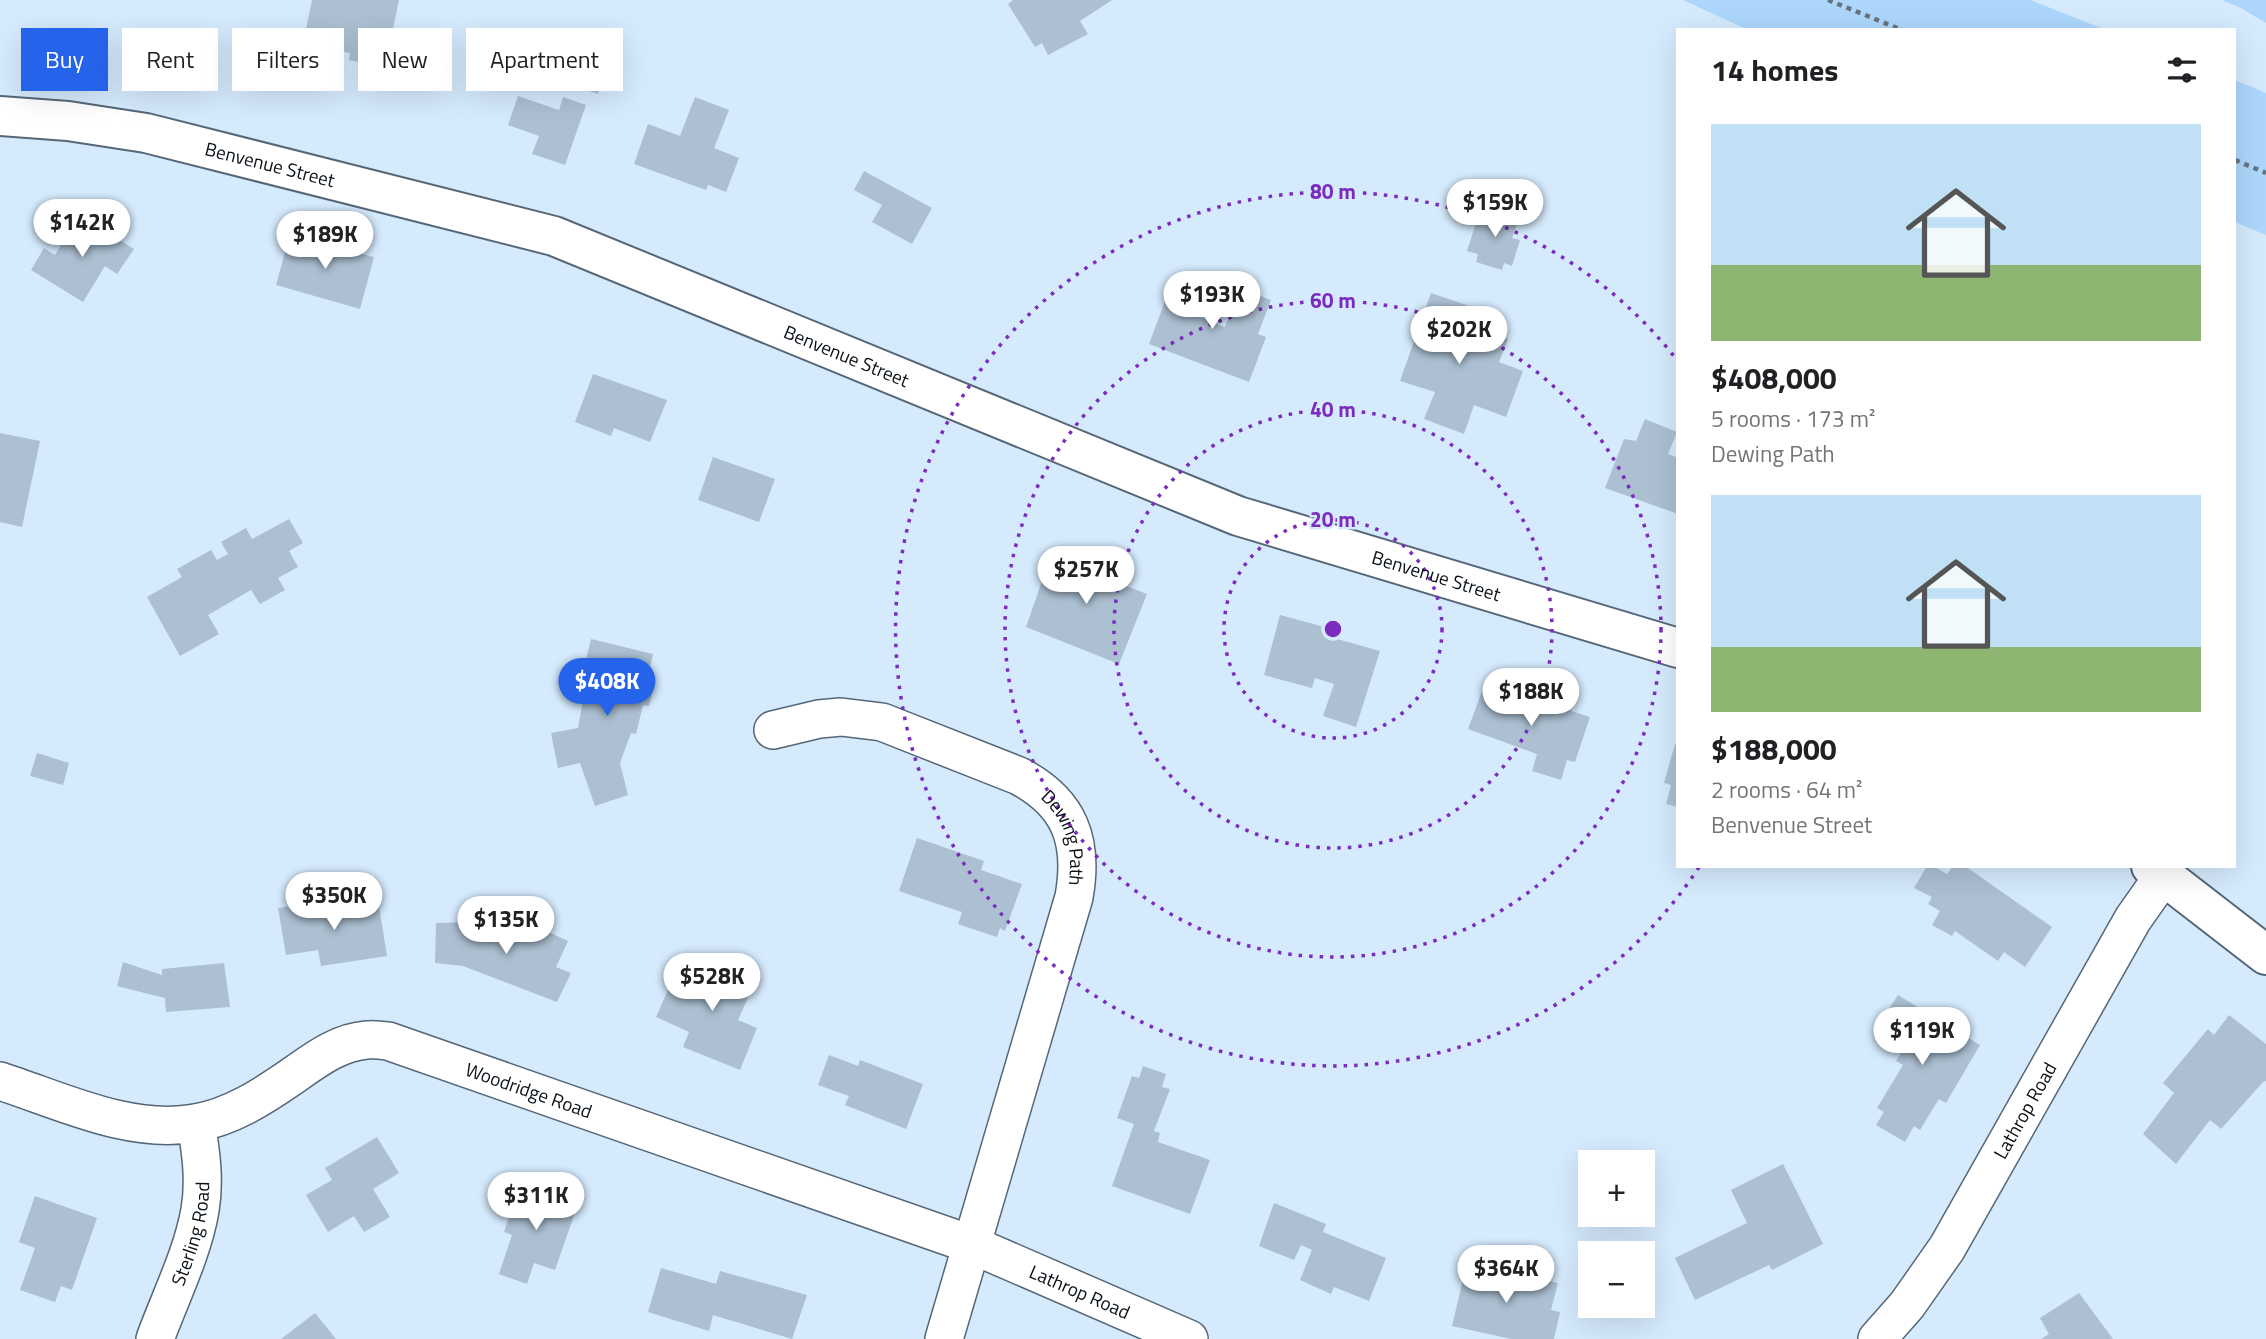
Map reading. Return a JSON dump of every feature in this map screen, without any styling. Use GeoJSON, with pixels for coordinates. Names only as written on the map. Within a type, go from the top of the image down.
{"type":"FeatureCollection","features":[{"type":"Feature","properties":{"kind":"street","name":"Benvenue Street"},"geometry":{"type":"LineString","coordinates":[[0,116],[68,121],[146,133],[554,236],[1238,516],[1676,647]]}},
{"type":"Feature","properties":{"kind":"street","name":"Dewing Path"},"geometry":{"type":"LineString","coordinates":[[773,730],[808,721],[841,717],[882,722],[1035,784],[1060,807],[1068,825],[1078,860],[1074,897],[970,1244]]}},
{"type":"Feature","properties":{"kind":"street"},"geometry":{"type":"LineString","coordinates":[[2157,871],[2266,955]]}},
{"type":"Feature","properties":{"kind":"street","name":"Lathrop Road"},"geometry":{"type":"LineString","coordinates":[[1877,1339],[1907,1305],[1947,1248],[2133,919],[2157,871]]}},
{"type":"Feature","properties":{"kind":"street","name":"Woodridge Road"},"geometry":{"type":"LineString","coordinates":[[0,1081],[123,1121],[170,1126],[196,1123],[244,1107],[328,1052],[347,1044],[368,1039],[388,1041],[970,1244]]}},
{"type":"Feature","properties":{"kind":"street","name":"Sterling Road"},"geometry":{"type":"LineString","coordinates":[[155,1339],[195,1232],[200,1211],[202,1170],[196,1123]]}},
{"type":"Feature","properties":{"kind":"street"},"geometry":{"type":"LineString","coordinates":[[944,1339],[970,1244]]}},
{"type":"Feature","properties":{"kind":"street","name":"Lathrop Road"},"geometry":{"type":"LineString","coordinates":[[970,1244],[1189,1339]]}},
{"type":"Feature","properties":{"kind":"path"},"geometry":{"type":"LineString","coordinates":[[1828,0],[1897,28]]}},
{"type":"Feature","properties":{"kind":"path"},"geometry":{"type":"LineString","coordinates":[[2236,160],[2266,173]]}},
{"type":"Feature","properties":{"kind":"shaded area"},"geometry":{"type":"Polygon","coordinates":[[[1683,0],[2030,0],[2101,28],[1744,28],[1683,0]]]}},
{"type":"Feature","properties":{"kind":"shaded area"},"geometry":{"type":"Polygon","coordinates":[[[2222,0],[2266,0],[2266,23],[2239,7],[2222,0]]]}},
{"type":"Feature","properties":{"kind":"shaded area"},"geometry":{"type":"Polygon","coordinates":[[[2236,80],[2266,93],[2266,235],[2236,222],[2236,80]]]}},
{"type":"Feature","properties":{"kind":"building"},"geometry":{"type":"Polygon","coordinates":[[[312,0],[399,0],[393,28],[358,28],[358,62],[349,60],[350,53],[344,52],[344,28],[306,28],[312,0]]]}},
{"type":"Feature","properties":{"kind":"building"},"geometry":{"type":"Polygon","coordinates":[[[1013,0],[1112,0],[1080,21],[1088,34],[1048,55],[1042,43],[1035,47],[1008,4],[1013,0]]]}},
{"type":"Feature","properties":{"kind":"building"},"geometry":{"type":"Polygon","coordinates":[[[518,96],[559,110],[563,97],[586,105],[565,165],[532,154],[539,136],[508,125],[518,96]]]}},
{"type":"Feature","properties":{"kind":"building"},"geometry":{"type":"Polygon","coordinates":[[[695,97],[729,110],[714,148],[739,158],[726,192],[708,185],[706,190],[634,164],[648,124],[680,136],[695,97]]]}},
{"type":"Feature","properties":{"kind":"building"},"geometry":{"type":"Polygon","coordinates":[[[864,171],[932,208],[912,244],[872,222],[882,205],[854,190],[864,171]]]}},
{"type":"Feature","properties":{"kind":"building"},"geometry":{"type":"Polygon","coordinates":[[[1489,205],[1520,215],[1512,238],[1520,240],[1512,266],[1504,263],[1502,270],[1476,262],[1478,254],[1467,251],[1477,220],[1484,222],[1489,205]]]}},
{"type":"Feature","properties":{"kind":"building"},"geometry":{"type":"Polygon","coordinates":[[[84,218],[134,249],[117,274],[105,266],[83,302],[31,270],[44,248],[55,255],[71,228],[76,231],[84,218]]]}},
{"type":"Feature","properties":{"kind":"building"},"geometry":{"type":"Polygon","coordinates":[[[290,234],[374,257],[360,309],[276,285],[290,234]]]}},
{"type":"Feature","properties":{"kind":"building"},"geometry":{"type":"Polygon","coordinates":[[[1173,280],[1205,292],[1197,316],[1225,327],[1239,288],[1271,300],[1258,334],[1266,337],[1249,382],[1149,344],[1173,280]]]}},
{"type":"Feature","properties":{"kind":"building"},"geometry":{"type":"Polygon","coordinates":[[[1431,293],[1472,307],[1466,323],[1508,339],[1499,362],[1523,371],[1506,417],[1474,405],[1464,434],[1424,419],[1435,392],[1400,381],[1431,293]]]}},
{"type":"Feature","properties":{"kind":"building"},"geometry":{"type":"Polygon","coordinates":[[[593,374],[667,400],[650,442],[614,428],[611,436],[575,422],[593,374]]]}},
{"type":"Feature","properties":{"kind":"building"},"geometry":{"type":"Polygon","coordinates":[[[1645,419],[1676,432],[1668,454],[1676,457],[1676,513],[1605,488],[1624,439],[1636,441],[1645,419]]]}},
{"type":"Feature","properties":{"kind":"building"},"geometry":{"type":"Polygon","coordinates":[[[0,433],[40,441],[22,527],[0,522],[0,433]]]}},
{"type":"Feature","properties":{"kind":"building"},"geometry":{"type":"Polygon","coordinates":[[[713,457],[775,479],[759,522],[698,500],[713,457]]]}},
{"type":"Feature","properties":{"kind":"building"},"geometry":{"type":"Polygon","coordinates":[[[289,519],[303,543],[289,551],[298,567],[278,578],[285,590],[260,604],[251,590],[208,615],[219,634],[180,656],[147,597],[182,577],[177,569],[211,550],[217,560],[228,554],[221,542],[246,528],[252,539],[289,519]]]}},
{"type":"Feature","properties":{"kind":"building"},"geometry":{"type":"Polygon","coordinates":[[[1054,547],[1116,569],[1110,580],[1147,594],[1119,664],[1026,627],[1054,547]]]}},
{"type":"Feature","properties":{"kind":"building"},"geometry":{"type":"Polygon","coordinates":[[[1280,615],[1332,629],[1330,637],[1380,651],[1356,727],[1323,716],[1334,684],[1315,678],[1312,688],[1264,675],[1280,615]]]}},
{"type":"Feature","properties":{"kind":"building"},"geometry":{"type":"Polygon","coordinates":[[[591,639],[653,654],[647,680],[655,682],[649,706],[643,705],[636,734],[631,733],[620,763],[628,795],[595,806],[580,763],[558,768],[551,733],[578,728],[588,673],[583,672],[591,639]]]}},
{"type":"Feature","properties":{"kind":"building"},"geometry":{"type":"Polygon","coordinates":[[[1485,683],[1590,717],[1575,762],[1567,760],[1561,780],[1532,771],[1537,754],[1468,729],[1485,683]]]}},
{"type":"Feature","properties":{"kind":"building"},"geometry":{"type":"Polygon","coordinates":[[[1675,744],[1676,806],[1666,804],[1671,785],[1664,783],[1675,744]]]}},
{"type":"Feature","properties":{"kind":"building"},"geometry":{"type":"Polygon","coordinates":[[[37,753],[69,763],[63,785],[30,776],[37,753]]]}},
{"type":"Feature","properties":{"kind":"building"},"geometry":{"type":"Polygon","coordinates":[[[917,838],[984,861],[981,870],[1022,884],[1005,931],[1000,928],[997,937],[958,924],[962,912],[899,891],[917,838]]]}},
{"type":"Feature","properties":{"kind":"building"},"geometry":{"type":"Polygon","coordinates":[[[1926,868],[1936,868],[1947,874],[1952,868],[1968,868],[2052,927],[2025,967],[2004,952],[1998,961],[1955,931],[1952,936],[1932,925],[1940,911],[1928,904],[1932,897],[1914,888],[1926,868]]]}},
{"type":"Feature","properties":{"kind":"building"},"geometry":{"type":"Polygon","coordinates":[[[378,900],[387,956],[321,966],[318,950],[286,955],[278,908],[314,903],[316,909],[378,900]]]}},
{"type":"Feature","properties":{"kind":"building"},"geometry":{"type":"Polygon","coordinates":[[[472,922],[473,934],[490,933],[502,939],[508,923],[539,936],[542,929],[568,941],[556,967],[571,973],[557,1002],[463,966],[435,963],[436,923],[472,922]]]}},
{"type":"Feature","properties":{"kind":"building"},"geometry":{"type":"Polygon","coordinates":[[[703,956],[756,979],[738,1020],[757,1028],[740,1070],[683,1047],[689,1032],[656,1017],[672,981],[689,988],[703,956]]]}},
{"type":"Feature","properties":{"kind":"building"},"geometry":{"type":"Polygon","coordinates":[[[123,962],[162,975],[162,969],[224,963],[230,1007],[166,1012],[165,998],[117,986],[123,962]]]}},
{"type":"Feature","properties":{"kind":"building"},"geometry":{"type":"Polygon","coordinates":[[[1898,995],[1980,1045],[1946,1103],[1939,1099],[1920,1130],[1914,1126],[1905,1142],[1876,1125],[1884,1112],[1877,1108],[1903,1065],[1896,1061],[1905,1046],[1897,1041],[1899,1037],[1879,1024],[1898,995]]]}},
{"type":"Feature","properties":{"kind":"building"},"geometry":{"type":"Polygon","coordinates":[[[2229,1015],[2266,1044],[2266,1081],[2221,1129],[2210,1120],[2176,1164],[2143,1134],[2174,1093],[2163,1083],[2208,1029],[2214,1035],[2229,1015]]]}},
{"type":"Feature","properties":{"kind":"building"},"geometry":{"type":"Polygon","coordinates":[[[829,1055],[858,1066],[860,1060],[923,1084],[906,1129],[845,1105],[849,1096],[818,1085],[829,1055]]]}},
{"type":"Feature","properties":{"kind":"building"},"geometry":{"type":"Polygon","coordinates":[[[1143,1066],[1166,1074],[1162,1087],[1170,1089],[1154,1131],[1160,1133],[1158,1142],[1210,1160],[1190,1214],[1112,1186],[1134,1124],[1117,1118],[1132,1076],[1139,1078],[1143,1066]]]}},
{"type":"Feature","properties":{"kind":"building"},"geometry":{"type":"Polygon","coordinates":[[[377,1137],[399,1173],[373,1189],[390,1217],[364,1232],[354,1216],[328,1232],[306,1195],[332,1180],[325,1168],[377,1137]]]}},
{"type":"Feature","properties":{"kind":"building"},"geometry":{"type":"Polygon","coordinates":[[[1783,1164],[1823,1244],[1772,1270],[1769,1265],[1695,1300],[1675,1258],[1747,1223],[1731,1190],[1783,1164]]]}},
{"type":"Feature","properties":{"kind":"building"},"geometry":{"type":"Polygon","coordinates":[[[520,1184],[578,1204],[555,1270],[534,1263],[527,1284],[499,1274],[512,1235],[504,1232],[520,1184]]]}},
{"type":"Feature","properties":{"kind":"building"},"geometry":{"type":"Polygon","coordinates":[[[35,1196],[97,1218],[72,1290],[61,1286],[55,1302],[20,1290],[35,1248],[19,1242],[35,1196]]]}},
{"type":"Feature","properties":{"kind":"building"},"geometry":{"type":"Polygon","coordinates":[[[1274,1203],[1326,1224],[1323,1232],[1386,1258],[1369,1301],[1334,1287],[1331,1294],[1300,1280],[1312,1250],[1301,1245],[1294,1260],[1259,1246],[1274,1203]]]}},
{"type":"Feature","properties":{"kind":"building"},"geometry":{"type":"Polygon","coordinates":[[[1467,1263],[1558,1283],[1551,1310],[1560,1312],[1554,1339],[1511,1339],[1452,1326],[1467,1263]]]}},
{"type":"Feature","properties":{"kind":"building"},"geometry":{"type":"Polygon","coordinates":[[[661,1268],[716,1284],[720,1271],[807,1295],[792,1339],[713,1315],[709,1331],[648,1312],[661,1268]]]}},
{"type":"Feature","properties":{"kind":"building"},"geometry":{"type":"Polygon","coordinates":[[[2079,1293],[2113,1339],[2041,1339],[2049,1334],[2040,1318],[2079,1293]]]}},
{"type":"Feature","properties":{"kind":"building"},"geometry":{"type":"Polygon","coordinates":[[[315,1313],[336,1339],[281,1339],[315,1313]]]}}]}
